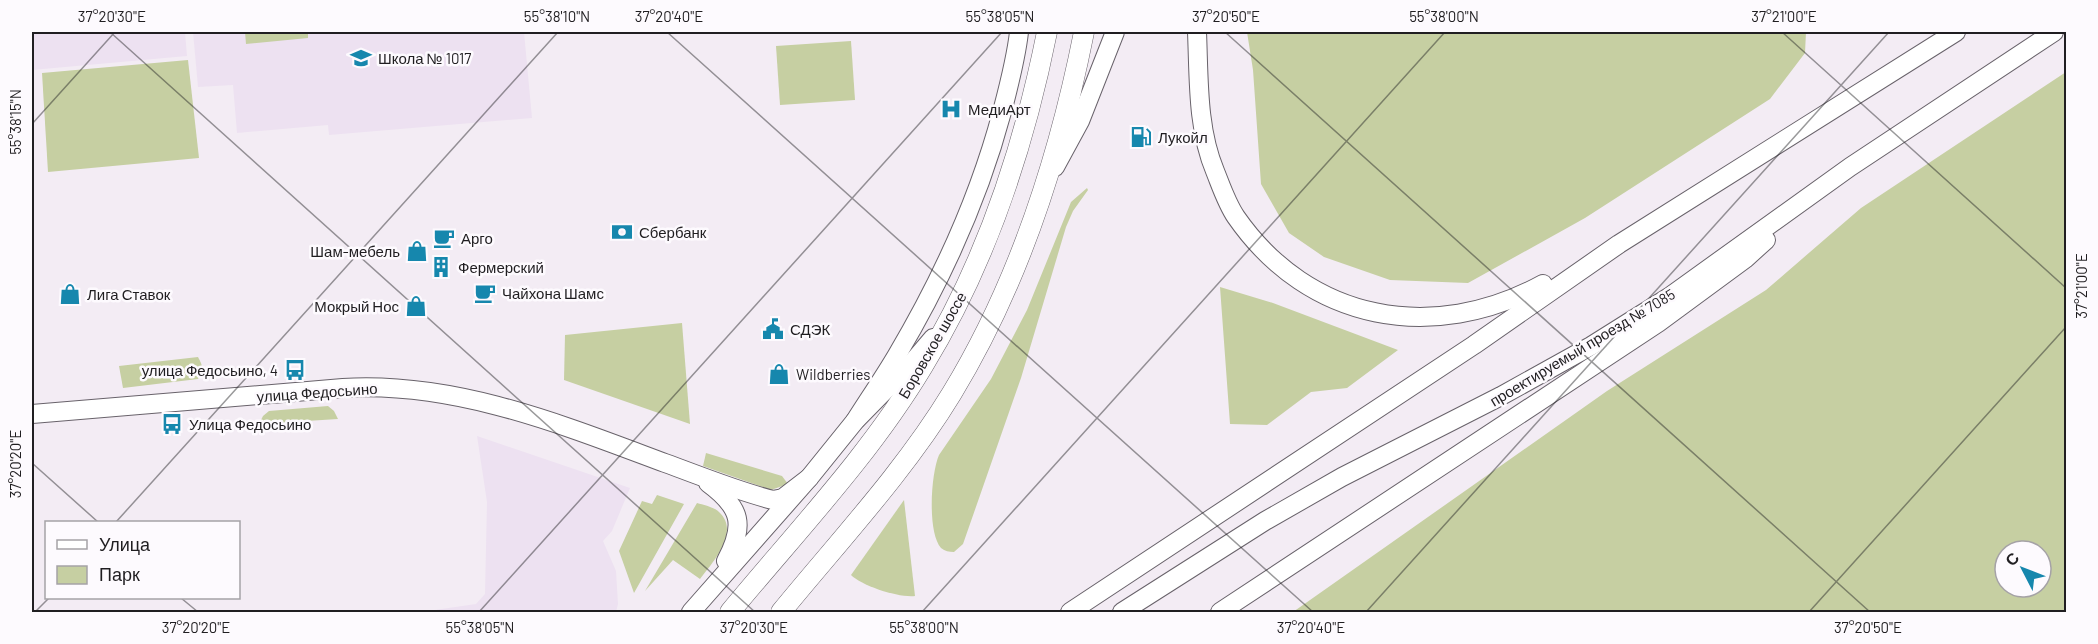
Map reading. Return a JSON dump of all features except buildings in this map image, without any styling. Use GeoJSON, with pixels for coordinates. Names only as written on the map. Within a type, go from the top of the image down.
{"type":"FeatureCollection","features":[{"type":"Feature","properties":{"kind":"main road"},"geometry":{"type":"LineString","coordinates":[[855,421],[896,357],[921,312],[965,223],[993,145],[1011,79],[1019,32]]}},
{"type":"Feature","properties":{"kind":"main road","name":"Боровское шоссе"},"geometry":{"type":"LineString","coordinates":[[730,612],[881,429],[923,368],[961,297],[1010,174],[1047,32]]}},
{"type":"Feature","properties":{"kind":"main road"},"geometry":{"type":"LineString","coordinates":[[781,612],[885,486],[952,393],[996,313],[1045,187],[1084,32]]}},
{"type":"Feature","properties":{"kind":"main road"},"geometry":{"type":"LineString","coordinates":[[1045,187],[1080,122],[1115,32]]}},
{"type":"Feature","properties":{"kind":"main road"},"geometry":{"type":"LineString","coordinates":[[1197,32],[1202,119],[1214,169],[1235,215],[1263,251],[1299,281],[1342,302],[1386,315],[1424,318],[1473,313],[1518,298],[1619,244]]}},
{"type":"Feature","properties":{"kind":"main road"},"geometry":{"type":"LineString","coordinates":[[1070,612],[1474,345],[1619,244],[1956,32]]}},
{"type":"Feature","properties":{"kind":"main road","name":"проектируемый проезд № 7085"},"geometry":{"type":"LineString","coordinates":[[1122,612],[1265,521],[1332,482],[1501,396],[1591,346],[1669,297],[1850,167],[2054,32]]}},
{"type":"Feature","properties":{"kind":"main road"},"geometry":{"type":"LineString","coordinates":[[1220,612],[1658,323],[1745,259],[1850,167]]}},
{"type":"Feature","properties":{"kind":"main road"},"geometry":{"type":"LineString","coordinates":[[691,612],[809,478],[855,421],[910,365],[941,327],[961,297]]}},
{"type":"Feature","properties":{"kind":"main road","name":"улица Федосьино"},"geometry":{"type":"LineString","coordinates":[[32,414],[343,388],[389,387],[448,396],[556,423],[697,475],[773,500],[783,498],[809,478]]}},
{"type":"Feature","properties":{"kind":"main road"},"geometry":{"type":"LineString","coordinates":[[697,475],[716,488],[732,506],[739,524],[734,546],[715,584]]}},
{"type":"Feature","properties":{"kind":"shaded area"},"geometry":{"type":"Polygon","coordinates":[[[32,32],[185,32],[187,56],[32,70],[32,32]]]}},
{"type":"Feature","properties":{"kind":"shaded area","name":"Школа № 1017"},"geometry":{"type":"Polygon","coordinates":[[[193,32],[524,32],[532,118],[329,135],[328,125],[237,133],[233,85],[198,87],[193,32]]]}},
{"type":"Feature","properties":{"kind":"shaded area"},"geometry":{"type":"Polygon","coordinates":[[[477,436],[630,488],[612,531],[603,541],[616,571],[618,604],[616,612],[421,612],[476,604],[485,594],[487,502],[477,436]]]}},
{"type":"Feature","properties":{"kind":"green space"},"geometry":{"type":"Polygon","coordinates":[[[245,32],[308,32],[308,38],[246,44],[245,32]]]}},
{"type":"Feature","properties":{"kind":"green space"},"geometry":{"type":"Polygon","coordinates":[[[1247,32],[1806,32],[1805,53],[1770,99],[1585,218],[1468,283],[1390,280],[1324,257],[1289,233],[1261,184],[1253,70],[1247,32]]]}},
{"type":"Feature","properties":{"kind":"green space"},"geometry":{"type":"Polygon","coordinates":[[[851,41],[855,100],[780,105],[776,46],[851,41]]]}},
{"type":"Feature","properties":{"kind":"green space"},"geometry":{"type":"Polygon","coordinates":[[[188,60],[199,158],[48,172],[42,73],[188,60]]]}},
{"type":"Feature","properties":{"kind":"green space"},"geometry":{"type":"Polygon","coordinates":[[[2066,72],[2066,612],[1293,612],[1607,391],[1766,290],[1861,208],[2066,72]]]}},
{"type":"Feature","properties":{"kind":"green space"},"geometry":{"type":"Polygon","coordinates":[[[1087,188],[1088,190],[1073,211],[1066,227],[1021,378],[963,544],[954,552],[946,551],[941,548],[937,540],[932,516],[932,488],[939,455],[991,379],[1027,310],[1071,202],[1087,188]]]}},
{"type":"Feature","properties":{"kind":"green space"},"geometry":{"type":"Polygon","coordinates":[[[1220,287],[1273,303],[1398,350],[1347,388],[1311,392],[1267,425],[1230,424],[1220,287]]]}},
{"type":"Feature","properties":{"kind":"green space"},"geometry":{"type":"Polygon","coordinates":[[[682,323],[690,424],[564,380],[565,335],[682,323]]]}},
{"type":"Feature","properties":{"kind":"green space"},"geometry":{"type":"Polygon","coordinates":[[[198,357],[202,368],[198,379],[123,388],[119,366],[198,357]]]}},
{"type":"Feature","properties":{"kind":"green space"},"geometry":{"type":"Polygon","coordinates":[[[328,406],[338,419],[259,424],[269,411],[328,406]]]}},
{"type":"Feature","properties":{"kind":"green space"},"geometry":{"type":"Polygon","coordinates":[[[706,453],[782,476],[788,484],[771,490],[703,466],[706,453]]]}},
{"type":"Feature","properties":{"kind":"green space"},"geometry":{"type":"Polygon","coordinates":[[[657,495],[684,504],[634,593],[619,551],[642,501],[652,504],[657,495]]]}},
{"type":"Feature","properties":{"kind":"green space"},"geometry":{"type":"Polygon","coordinates":[[[904,500],[915,596],[881,590],[851,575],[904,500]]]}},
{"type":"Feature","properties":{"kind":"green space"},"geometry":{"type":"Polygon","coordinates":[[[697,503],[717,510],[725,520],[726,538],[717,556],[700,579],[673,560],[645,591],[697,503]]]}},
{"type":"Feature","properties":{"kind":"place","name":"Школа № 1017"},"geometry":{"type":"Point","coordinates":[361,58]}},
{"type":"Feature","properties":{"kind":"place","name":"МедиАрт"},"geometry":{"type":"Point","coordinates":[951,109]}},
{"type":"Feature","properties":{"kind":"place","name":"Лукойл"},"geometry":{"type":"Point","coordinates":[1141,137]}},
{"type":"Feature","properties":{"kind":"place","name":"Сбербанк"},"geometry":{"type":"Point","coordinates":[622,232]}},
{"type":"Feature","properties":{"kind":"place","name":"Арго"},"geometry":{"type":"Point","coordinates":[444,238]}},
{"type":"Feature","properties":{"kind":"place","name":"Шам-мебель"},"geometry":{"type":"Point","coordinates":[417,251]}},
{"type":"Feature","properties":{"kind":"place","name":"Фермерский"},"geometry":{"type":"Point","coordinates":[441,267]}},
{"type":"Feature","properties":{"kind":"place","name":"Чайхона Шамс"},"geometry":{"type":"Point","coordinates":[485,293]}},
{"type":"Feature","properties":{"kind":"place","name":"Лига Ставок"},"geometry":{"type":"Point","coordinates":[70,294]}},
{"type":"Feature","properties":{"kind":"place","name":"Мокрый Нос"},"geometry":{"type":"Point","coordinates":[416,306]}},
{"type":"Feature","properties":{"kind":"place","name":"СДЭК"},"geometry":{"type":"Point","coordinates":[773,329]}},
{"type":"Feature","properties":{"kind":"place","name":"улица Федосьино, 4"},"geometry":{"type":"Point","coordinates":[295,370]}},
{"type":"Feature","properties":{"kind":"place","name":"Wildberries"},"geometry":{"type":"Point","coordinates":[779,374]}},
{"type":"Feature","properties":{"kind":"place","name":"Улица Федосьино"},"geometry":{"type":"Point","coordinates":[172,424]}}]}
